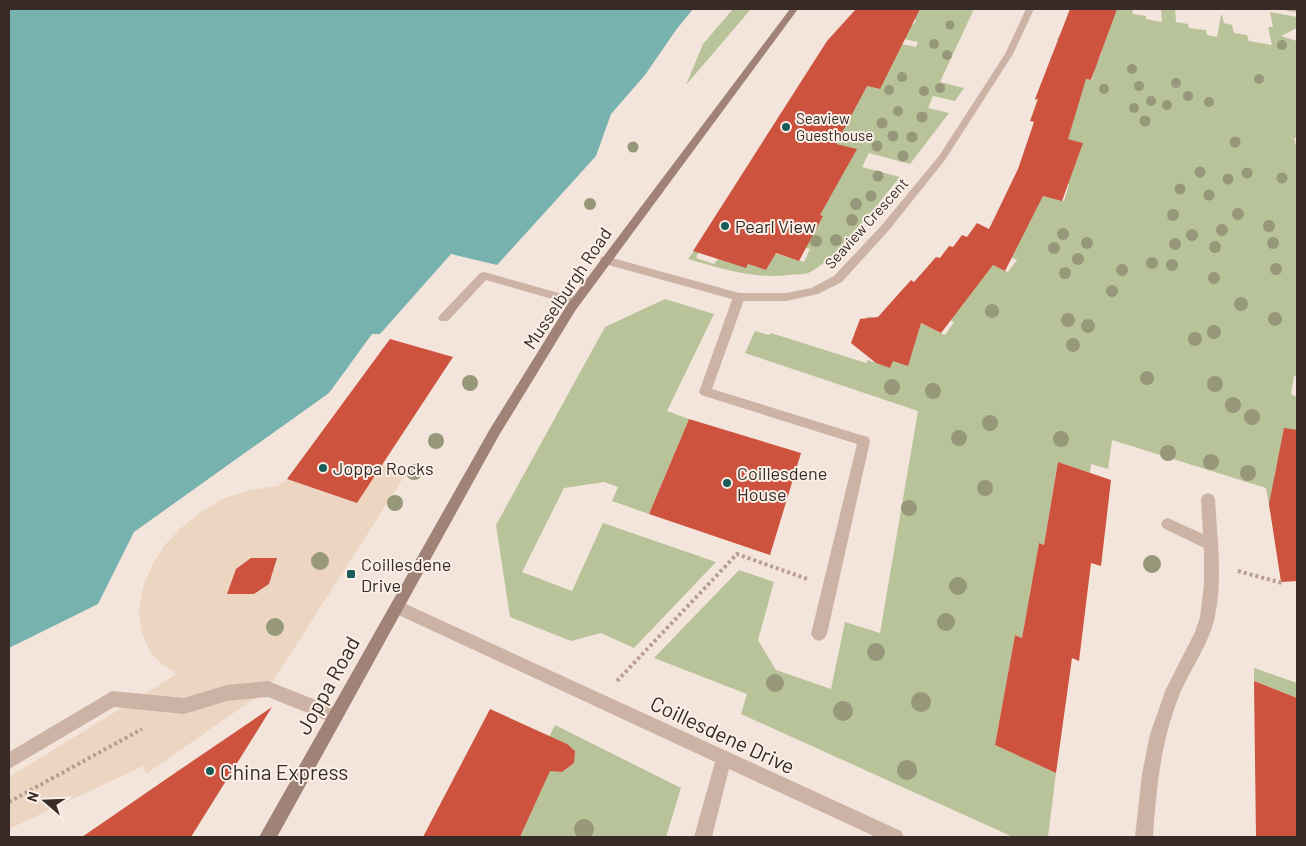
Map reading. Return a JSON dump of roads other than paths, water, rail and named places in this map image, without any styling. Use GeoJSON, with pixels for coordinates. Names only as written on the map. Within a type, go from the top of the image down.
{"type":"FeatureCollection","features":[{"type":"Feature","properties":{"kind":"main road","name":"Musselburgh Road"},"geometry":{"type":"LineString","coordinates":[[397,607],[494,432],[576,302],[605,260],[794,9]]}},
{"type":"Feature","properties":{"kind":"main road","name":"Joppa Road"},"geometry":{"type":"LineString","coordinates":[[268,837],[397,607]]}},
{"type":"Feature","properties":{"kind":"street","name":"Seaview Crescent"},"geometry":{"type":"LineString","coordinates":[[605,260],[739,296],[758,298],[786,298],[814,291],[838,279],[885,228],[942,158],[1009,54],[1030,9]]}},
{"type":"Feature","properties":{"kind":"street"},"geometry":{"type":"LineString","coordinates":[[1290,9],[1297,10]]}},
{"type":"Feature","properties":{"kind":"street"},"geometry":{"type":"LineString","coordinates":[[444,318],[484,276],[576,302]]}},
{"type":"Feature","properties":{"kind":"street"},"geometry":{"type":"LineString","coordinates":[[739,296],[705,392],[864,441],[819,634]]}},
{"type":"Feature","properties":{"kind":"street"},"geometry":{"type":"LineString","coordinates":[[1144,837],[1151,764],[1163,718],[1180,675],[1204,631],[1212,589],[1208,499]]}},
{"type":"Feature","properties":{"kind":"street"},"geometry":{"type":"LineString","coordinates":[[1168,524],[1209,544]]}},
{"type":"Feature","properties":{"kind":"street","name":"Coillesdene Drive"},"geometry":{"type":"LineString","coordinates":[[397,607],[895,837]]}},
{"type":"Feature","properties":{"kind":"street"},"geometry":{"type":"LineString","coordinates":[[9,761],[112,699],[184,706],[227,693],[268,689],[335,716]]}},
{"type":"Feature","properties":{"kind":"street"},"geometry":{"type":"LineString","coordinates":[[703,837],[724,758]]}},
{"type":"Feature","properties":{"kind":"water"},"geometry":{"type":"Polygon","coordinates":[[[9,9],[693,9],[645,75],[611,114],[596,156],[497,265],[451,254],[380,334],[372,334],[329,393],[134,532],[98,604],[9,648],[9,9]]]}},
{"type":"Feature","properties":{"kind":"place","name":"Seaview Guesthouse"},"geometry":{"type":"Point","coordinates":[786,127]}},
{"type":"Feature","properties":{"kind":"place","name":"Pearl View"},"geometry":{"type":"Point","coordinates":[725,226]}},
{"type":"Feature","properties":{"kind":"place","name":"Joppa Rocks"},"geometry":{"type":"Point","coordinates":[323,468]}},
{"type":"Feature","properties":{"kind":"place","name":"Coillesdene House"},"geometry":{"type":"Point","coordinates":[727,483]}},
{"type":"Feature","properties":{"kind":"place","name":"Coillesdene Drive"},"geometry":{"type":"Point","coordinates":[351,574]}},
{"type":"Feature","properties":{"kind":"place","name":"China Express"},"geometry":{"type":"Point","coordinates":[210,771]}}]}
